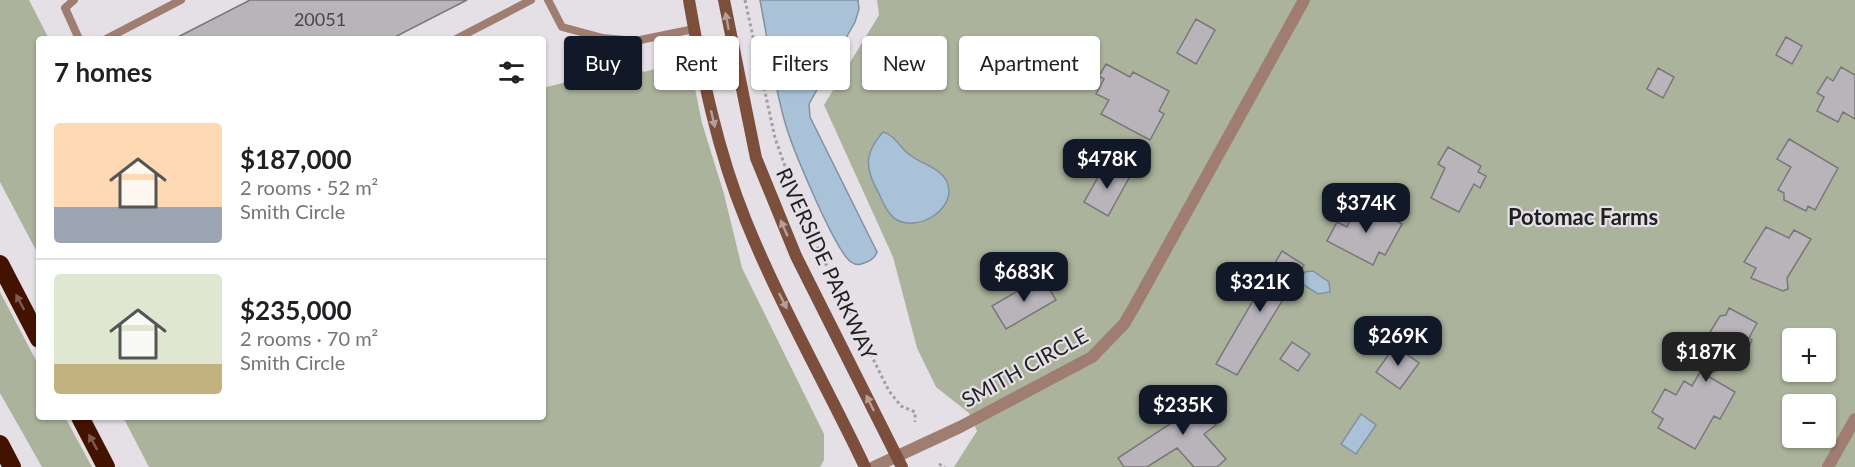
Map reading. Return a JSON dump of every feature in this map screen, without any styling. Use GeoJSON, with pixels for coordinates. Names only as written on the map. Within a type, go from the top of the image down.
{"type":"FeatureCollection","features":[{"type":"Feature","properties":{"kind":"highway"},"geometry":{"type":"LineString","coordinates":[[0,264],[36,333]]}},
{"type":"Feature","properties":{"kind":"highway"},"geometry":{"type":"LineString","coordinates":[[82,420],[106,467]]}},
{"type":"Feature","properties":{"kind":"highway"},"geometry":{"type":"LineString","coordinates":[[0,444],[12,467]]}},
{"type":"Feature","properties":{"kind":"main road"},"geometry":{"type":"LineString","coordinates":[[689,0],[715,128],[746,220],[865,467]]}},
{"type":"Feature","properties":{"kind":"main road","name":"RIVERSIDE PARKWAY"},"geometry":{"type":"LineString","coordinates":[[724,0],[756,158],[796,256],[899,461]]}},
{"type":"Feature","properties":{"kind":"street","name":"SMITH CIRCLE"},"geometry":{"type":"LineString","coordinates":[[874,467],[899,461],[1068,371],[1092,357],[1110,340],[1129,316],[1304,0]]}},
{"type":"Feature","properties":{"kind":"street"},"geometry":{"type":"LineString","coordinates":[[1828,467],[1855,419]]}},
{"type":"Feature","properties":{"kind":"lane"},"geometry":{"type":"LineString","coordinates":[[74,0],[65,8],[78,36]]}},
{"type":"Feature","properties":{"kind":"lane"},"geometry":{"type":"LineString","coordinates":[[112,36],[181,0]]}},
{"type":"Feature","properties":{"kind":"lane"},"geometry":{"type":"LineString","coordinates":[[462,36],[531,0]]}},
{"type":"Feature","properties":{"kind":"lane"},"geometry":{"type":"LineString","coordinates":[[548,0],[562,27],[603,38],[635,41],[694,29]]}},
{"type":"Feature","properties":{"kind":"path"},"geometry":{"type":"LineString","coordinates":[[745,0],[775,138],[810,232],[889,391],[901,406],[915,412],[915,422]]}},
{"type":"Feature","properties":{"kind":"path"},"geometry":{"type":"LineString","coordinates":[[939,464],[945,467]]}},
{"type":"Feature","properties":{"kind":"green space"},"geometry":{"type":"Polygon","coordinates":[[[0,0],[29,0],[47,36],[36,36],[36,250],[0,182],[0,0]]]}},
{"type":"Feature","properties":{"kind":"green space"},"geometry":{"type":"Polygon","coordinates":[[[877,0],[1855,0],[1855,467],[954,467],[977,431],[969,413],[936,387],[917,348],[893,257],[824,105],[833,90],[850,90],[850,62],[862,43],[862,90],[947,90],[947,36],[866,36],[879,15],[877,0]]]}},
{"type":"Feature","properties":{"kind":"green space"},"geometry":{"type":"Polygon","coordinates":[[[654,69],[654,90],[695,90],[702,123],[724,194],[742,268],[824,434],[824,460],[820,467],[149,467],[125,420],[546,420],[546,87],[564,83],[564,90],[642,90],[642,71],[654,69]]]}},
{"type":"Feature","properties":{"kind":"green space"},"geometry":{"type":"Polygon","coordinates":[[[0,292],[36,360],[36,420],[67,420],[92,467],[42,467],[0,393],[0,292]]]}},
{"type":"Feature","properties":{"kind":"water"},"geometry":{"type":"Polygon","coordinates":[[[760,0],[858,0],[859,9],[847,36],[767,36],[760,0]]]}},
{"type":"Feature","properties":{"kind":"water"},"geometry":{"type":"Polygon","coordinates":[[[777,90],[817,90],[809,104],[810,117],[877,252],[871,260],[854,264],[844,254],[835,239],[797,155],[777,90]]]}},
{"type":"Feature","properties":{"kind":"water"},"geometry":{"type":"Polygon","coordinates":[[[883,132],[891,136],[910,155],[940,173],[947,182],[949,192],[947,201],[942,209],[925,220],[906,223],[893,217],[872,178],[869,171],[869,158],[873,145],[883,132]]]}},
{"type":"Feature","properties":{"kind":"water"},"geometry":{"type":"Polygon","coordinates":[[[1313,271],[1329,282],[1330,292],[1318,294],[1304,285],[1302,278],[1305,272],[1313,271]]]}},
{"type":"Feature","properties":{"kind":"water"},"geometry":{"type":"Polygon","coordinates":[[[1361,414],[1376,425],[1356,454],[1341,444],[1361,414]]]}},
{"type":"Feature","properties":{"kind":"building"},"geometry":{"type":"Polygon","coordinates":[[[250,0],[467,0],[397,36],[180,36],[250,0]]]}},
{"type":"Feature","properties":{"kind":"building"},"geometry":{"type":"Polygon","coordinates":[[[1196,19],[1215,30],[1196,64],[1177,53],[1196,19]]]}},
{"type":"Feature","properties":{"kind":"building"},"geometry":{"type":"Polygon","coordinates":[[[1786,37],[1802,46],[1792,64],[1776,55],[1786,37]]]}},
{"type":"Feature","properties":{"kind":"building"},"geometry":{"type":"Polygon","coordinates":[[[1106,64],[1130,77],[1133,72],[1169,91],[1159,111],[1164,114],[1150,140],[1101,114],[1109,100],[1096,94],[1104,79],[1100,74],[1106,64]]]}},
{"type":"Feature","properties":{"kind":"building"},"geometry":{"type":"Polygon","coordinates":[[[1841,67],[1855,75],[1855,119],[1843,112],[1838,122],[1817,111],[1824,97],[1817,93],[1827,77],[1833,81],[1841,67]]]}},
{"type":"Feature","properties":{"kind":"building"},"geometry":{"type":"Polygon","coordinates":[[[1658,68],[1674,77],[1663,98],[1647,89],[1658,68]]]}},
{"type":"Feature","properties":{"kind":"building"},"geometry":{"type":"Polygon","coordinates":[[[1789,139],[1838,168],[1815,210],[1808,206],[1806,211],[1784,200],[1784,193],[1778,190],[1791,167],[1777,159],[1789,139]]]}},
{"type":"Feature","properties":{"kind":"building"},"geometry":{"type":"Polygon","coordinates":[[[1448,147],[1481,166],[1478,172],[1486,176],[1480,188],[1474,184],[1459,212],[1431,198],[1445,168],[1438,164],[1448,147]]]}},
{"type":"Feature","properties":{"kind":"building"},"geometry":{"type":"Polygon","coordinates":[[[1105,165],[1129,178],[1108,216],[1084,202],[1105,165]]]}},
{"type":"Feature","properties":{"kind":"building"},"geometry":{"type":"Polygon","coordinates":[[[1359,201],[1402,224],[1385,255],[1379,252],[1373,265],[1327,241],[1337,222],[1347,227],[1359,201]]]}},
{"type":"Feature","properties":{"kind":"building"},"geometry":{"type":"Polygon","coordinates":[[[1766,227],[1789,238],[1794,230],[1811,239],[1787,278],[1788,289],[1783,291],[1751,278],[1756,268],[1744,262],[1766,227]]]}},
{"type":"Feature","properties":{"kind":"building"},"geometry":{"type":"Polygon","coordinates":[[[1282,251],[1304,265],[1237,375],[1216,364],[1282,251]]]}},
{"type":"Feature","properties":{"kind":"building"},"geometry":{"type":"Polygon","coordinates":[[[1042,277],[1056,300],[1006,329],[992,306],[1042,277]]]}},
{"type":"Feature","properties":{"kind":"building"},"geometry":{"type":"Polygon","coordinates":[[[1729,308],[1757,323],[1749,338],[1752,340],[1744,359],[1706,375],[1735,392],[1720,419],[1714,416],[1695,449],[1658,428],[1663,419],[1652,412],[1665,389],[1676,395],[1684,381],[1692,386],[1709,357],[1704,354],[1710,343],[1705,340],[1720,316],[1726,315],[1729,308]]]}},
{"type":"Feature","properties":{"kind":"building"},"geometry":{"type":"Polygon","coordinates":[[[1292,342],[1310,354],[1298,371],[1280,359],[1292,342]]]}},
{"type":"Feature","properties":{"kind":"building"},"geometry":{"type":"Polygon","coordinates":[[[1395,346],[1419,363],[1400,389],[1376,372],[1395,346]]]}},
{"type":"Feature","properties":{"kind":"building"},"geometry":{"type":"Polygon","coordinates":[[[1208,386],[1225,407],[1210,419],[1216,425],[1204,434],[1226,459],[1217,467],[1194,467],[1177,448],[1147,467],[1124,467],[1118,458],[1170,424],[1166,420],[1208,386]]]}},
{"type":"Feature","properties":{"kind":"district","name":"Potomac Farms"},"geometry":{"type":"Point","coordinates":[1583,217]}}]}
